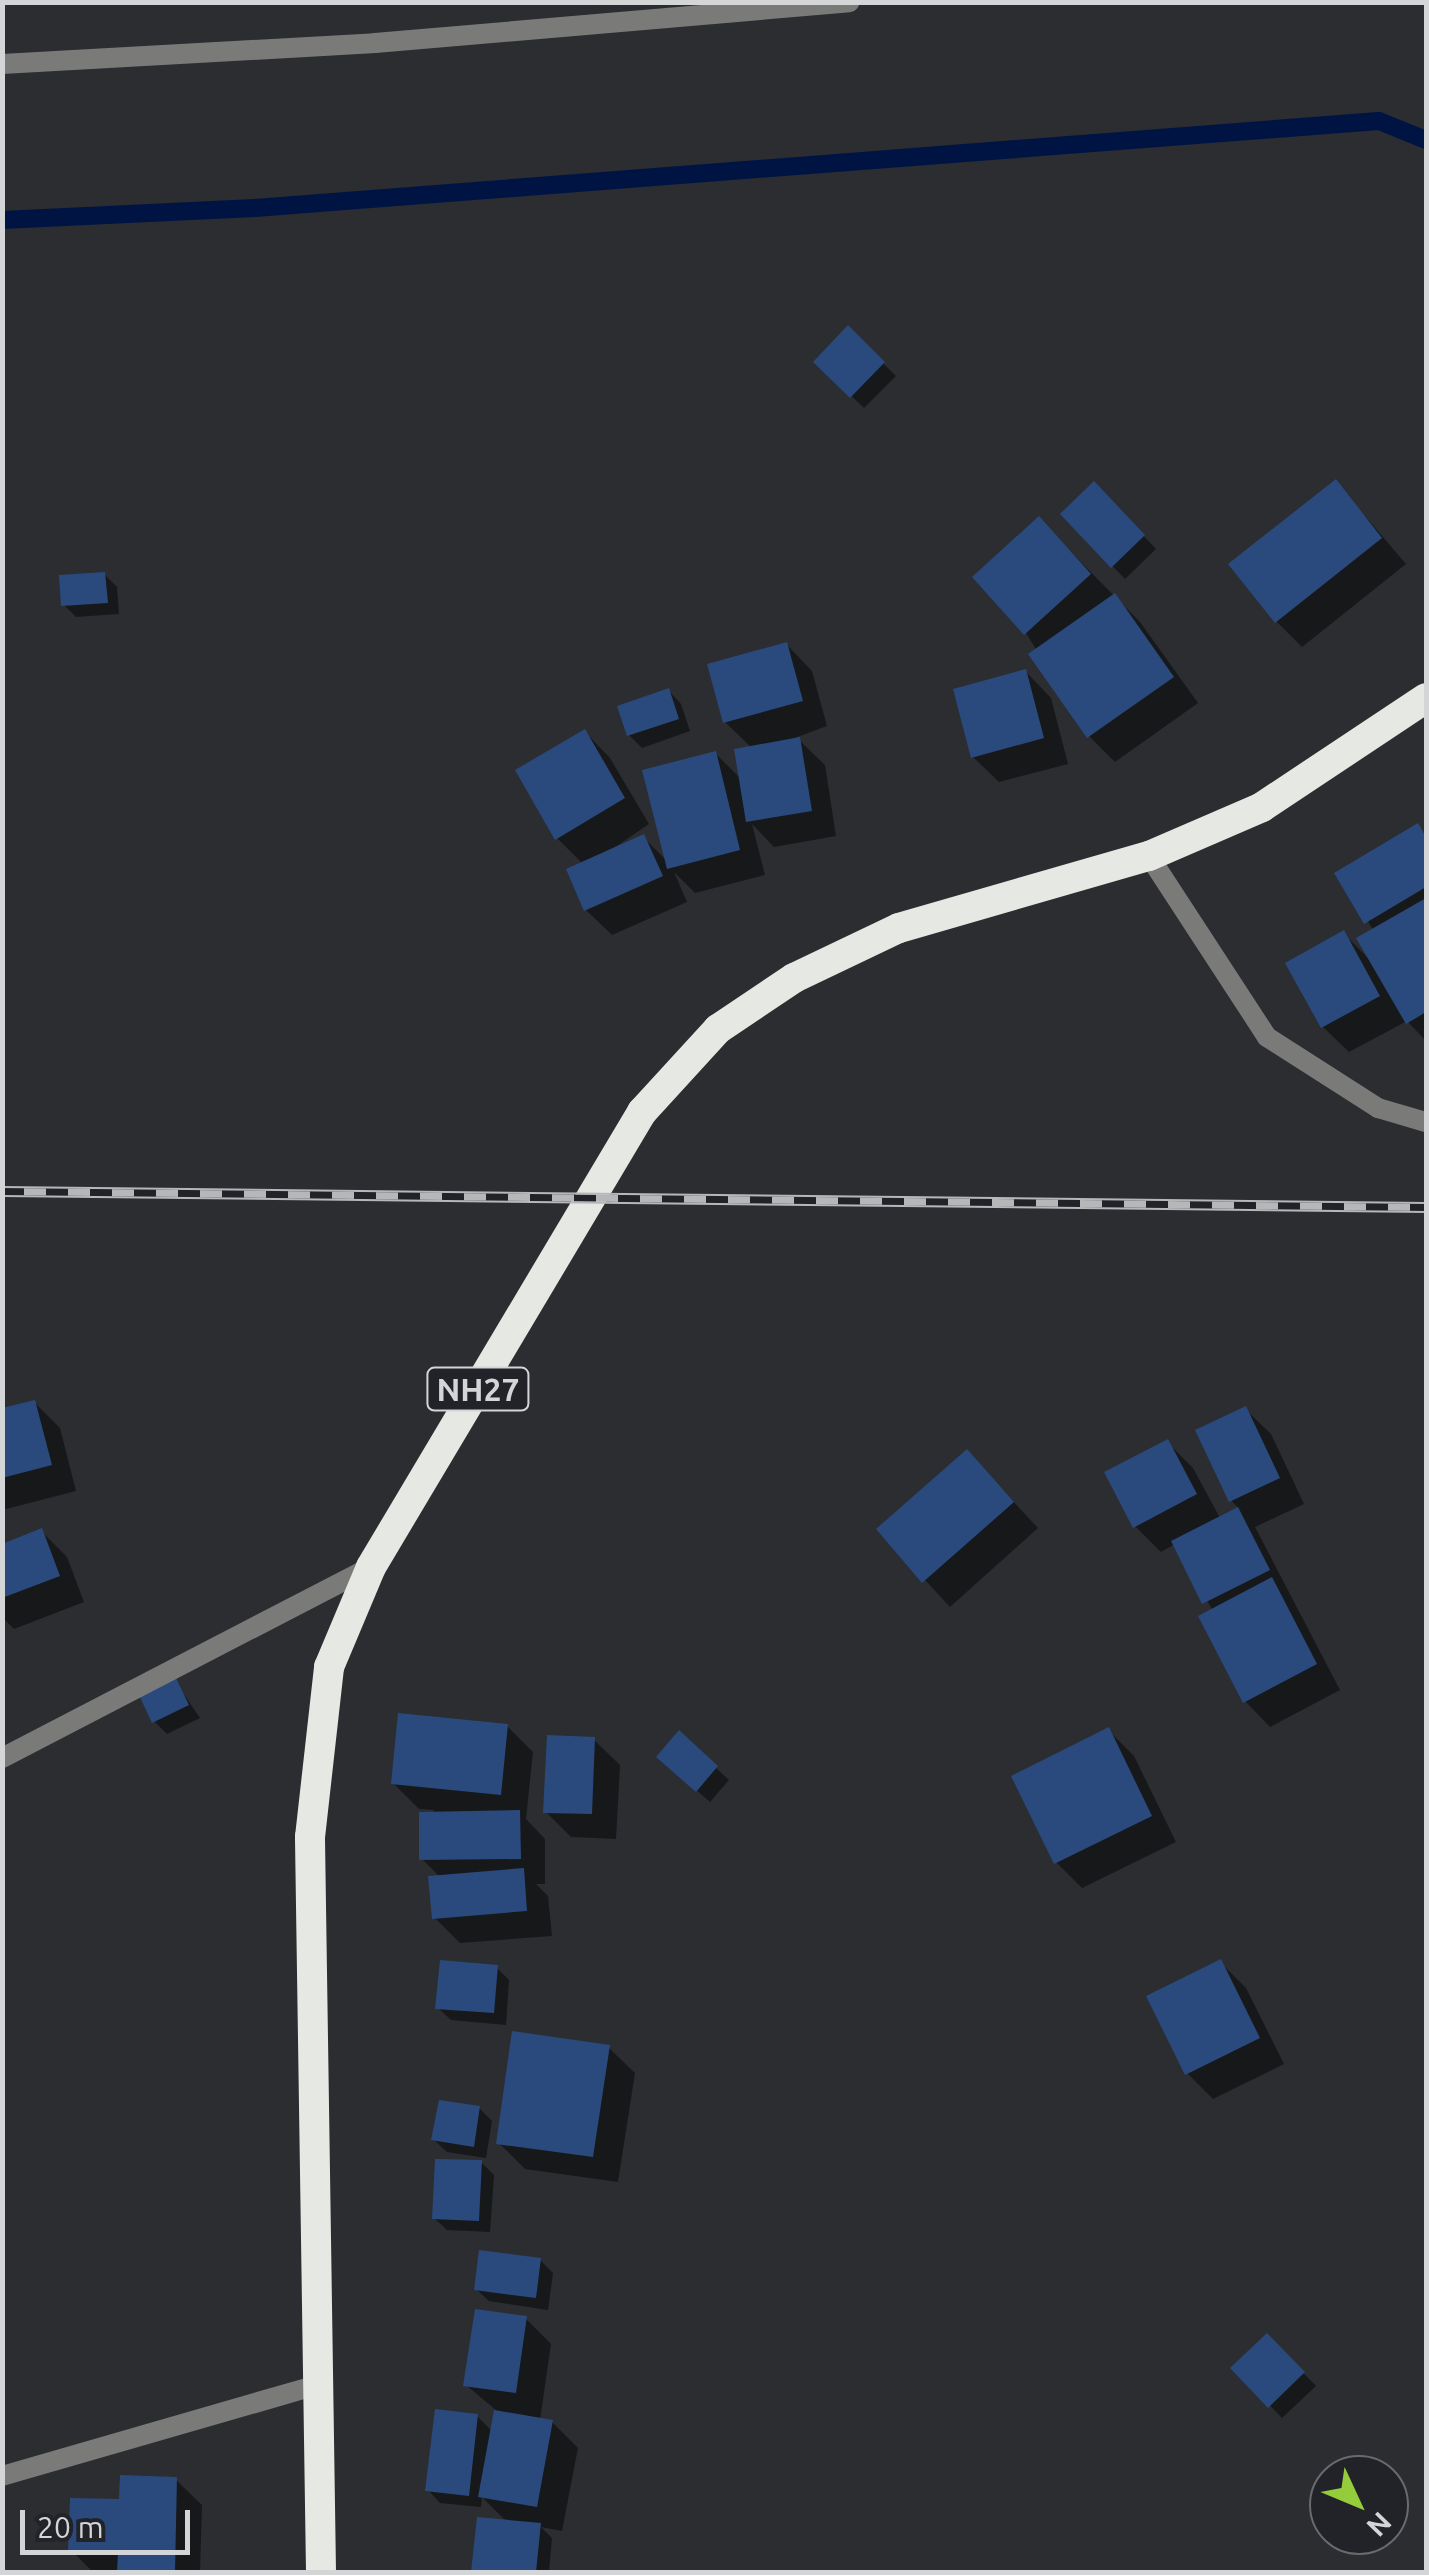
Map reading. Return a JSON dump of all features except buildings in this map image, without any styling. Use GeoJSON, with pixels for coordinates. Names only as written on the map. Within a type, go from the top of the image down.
{"type":"FeatureCollection","features":[{"type":"Feature","properties":{"kind":"highway","name":"NH27"},"geometry":{"type":"LineString","coordinates":[[322,2572],[310,1837],[330,1667],[370,1567],[642,1112],[718,1029],[794,978],[899,928],[1149,856],[1262,807],[1426,698]]}},
{"type":"Feature","properties":{"kind":"street"},"geometry":{"type":"LineString","coordinates":[[2,64],[375,43],[849,2]]}},
{"type":"Feature","properties":{"kind":"street"},"geometry":{"type":"LineString","coordinates":[[1149,856],[1267,1037],[1378,1108],[1426,1122]]}},
{"type":"Feature","properties":{"kind":"street"},"geometry":{"type":"LineString","coordinates":[[2,1758],[370,1567]]}},
{"type":"Feature","properties":{"kind":"street"},"geometry":{"type":"LineString","coordinates":[[2,2476],[318,2385]]}},
{"type":"Feature","properties":{"kind":"waterway"},"geometry":{"type":"LineString","coordinates":[[2,220],[255,208],[1379,121],[1426,140]]}},
{"type":"Feature","properties":{"kind":"railway"},"geometry":{"type":"LineString","coordinates":[[2,1191],[1426,1207]]}}]}
